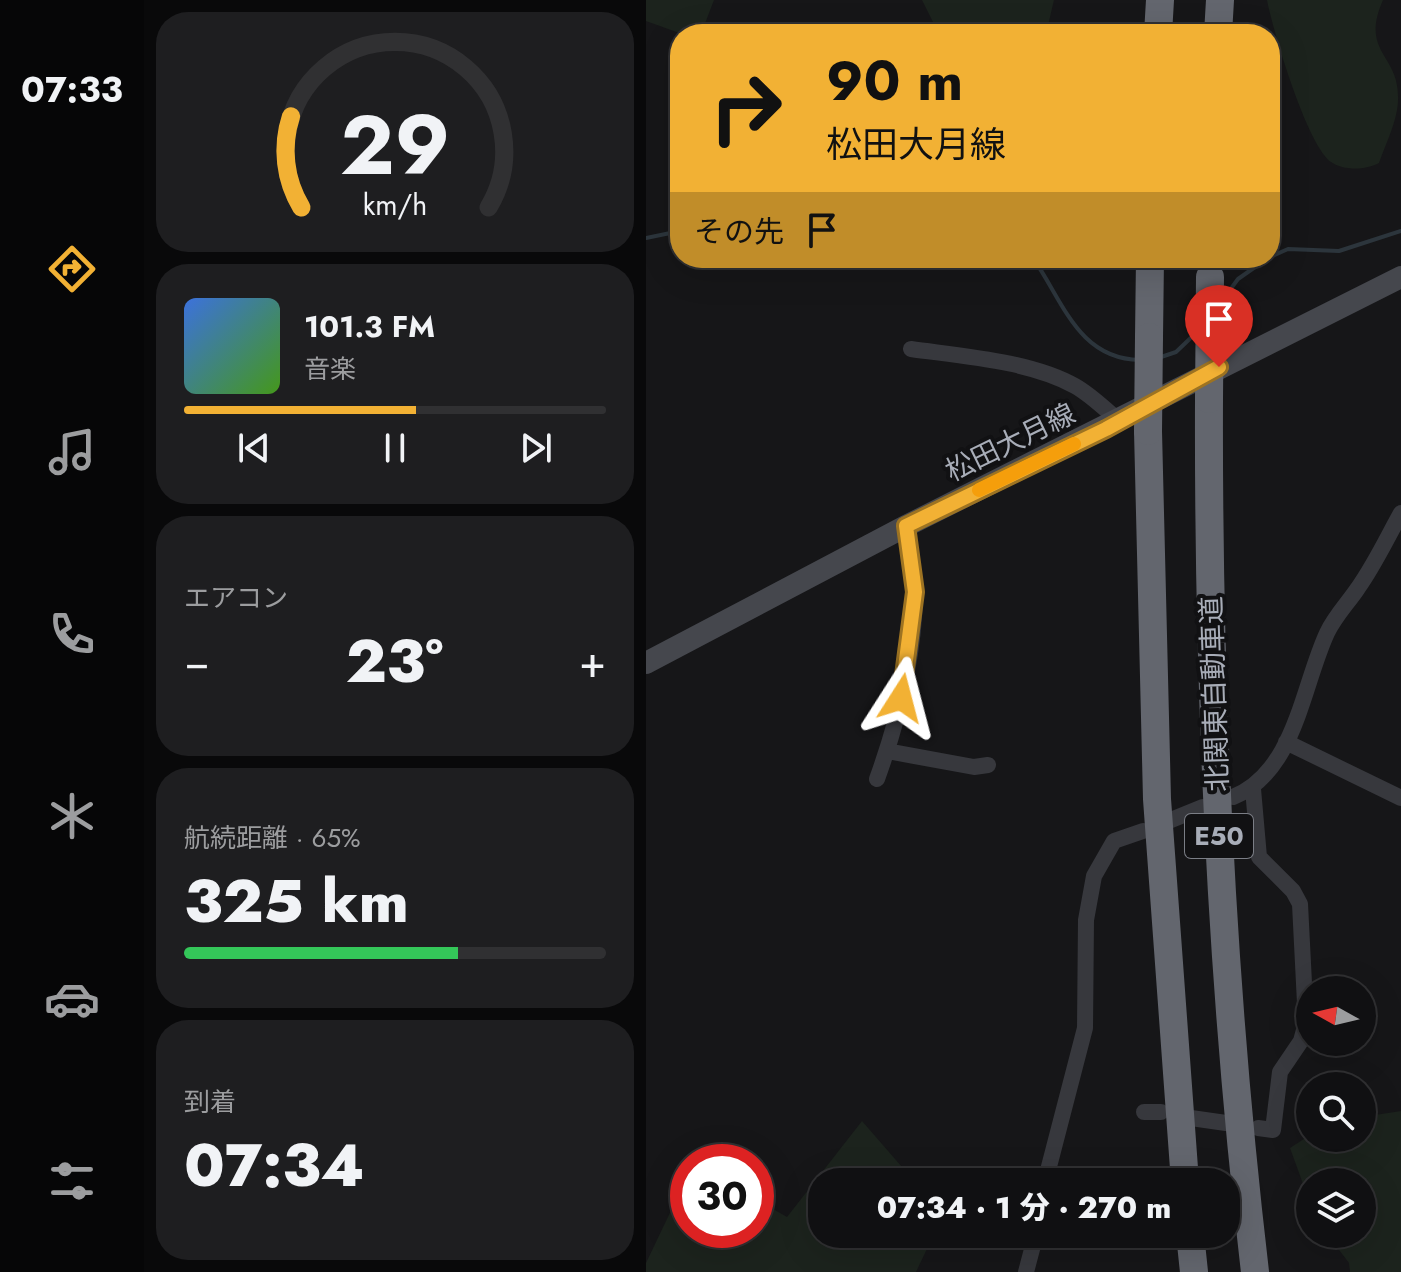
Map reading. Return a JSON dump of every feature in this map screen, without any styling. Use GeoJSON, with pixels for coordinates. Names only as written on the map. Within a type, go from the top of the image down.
{"type":"FeatureCollection","features":[{"type":"Feature","properties":{"kind":"highway"},"geometry":{"type":"LineString","coordinates":[[1159,24],[1160,0]]}},
{"type":"Feature","properties":{"kind":"highway"},"geometry":{"type":"LineString","coordinates":[[1219,24],[1220,0]]}},
{"type":"Feature","properties":{"kind":"highway","name":"E50"},"geometry":{"type":"LineString","coordinates":[[1150,268],[1148,431],[1157,799],[1184,1168]]}},
{"type":"Feature","properties":{"kind":"highway","name":"北関東自動車道"},"geometry":{"type":"LineString","coordinates":[[1210,268],[1211,643],[1223,908],[1255,1272]]}},
{"type":"Feature","properties":{"kind":"highway"},"geometry":{"type":"LineString","coordinates":[[1191,1248],[1194,1272]]}},
{"type":"Feature","properties":{"kind":"main road","name":"松田大月線"},"geometry":{"type":"LineString","coordinates":[[646,663],[906,526],[1401,277]]}},
{"type":"Feature","properties":{"kind":"street"},"geometry":{"type":"LineString","coordinates":[[911,349],[980,359],[1059,379],[1076,387],[1119,421]]}},
{"type":"Feature","properties":{"kind":"street"},"geometry":{"type":"LineString","coordinates":[[1233,797],[1253,789],[1286,742],[1327,634],[1372,567],[1401,513]]}},
{"type":"Feature","properties":{"kind":"street"},"geometry":{"type":"LineString","coordinates":[[877,779],[901,698],[913,614],[915,592],[906,526]]}},
{"type":"Feature","properties":{"kind":"street"},"geometry":{"type":"LineString","coordinates":[[1286,742],[1401,798]]}},
{"type":"Feature","properties":{"kind":"street"},"geometry":{"type":"LineString","coordinates":[[887,751],[974,767],[988,765]]}},
{"type":"Feature","properties":{"kind":"street"},"geometry":{"type":"LineString","coordinates":[[1253,789],[1259,857],[1293,891],[1300,904],[1306,1023],[1301,1041],[1280,1072],[1273,1130],[1258,1128]]}},
{"type":"Feature","properties":{"kind":"street"},"geometry":{"type":"LineString","coordinates":[[1171,820],[1203,807]]}},
{"type":"Feature","properties":{"kind":"street"},"geometry":{"type":"LineString","coordinates":[[1049,1168],[1085,1028],[1086,920],[1094,876],[1114,841],[1143,831]]}},
{"type":"Feature","properties":{"kind":"street"},"geometry":{"type":"LineString","coordinates":[[1191,1118],[1226,1123]]}},
{"type":"Feature","properties":{"kind":"street"},"geometry":{"type":"LineString","coordinates":[[1026,1272],[1032,1248]]}},
{"type":"Feature","properties":{"kind":"shaded area"},"geometry":{"type":"Polygon","coordinates":[[[646,0],[714,0],[705,24],[670,24],[670,30],[646,21],[646,0]]]}},
{"type":"Feature","properties":{"kind":"shaded area"},"geometry":{"type":"Polygon","coordinates":[[[922,0],[1054,0],[1048,24],[934,24],[922,0]]]}},
{"type":"Feature","properties":{"kind":"shaded area"},"geometry":{"type":"Polygon","coordinates":[[[1267,0],[1383,0],[1376,31],[1396,82],[1398,104],[1379,163],[1362,168],[1342,167],[1331,162],[1322,151],[1292,86],[1280,48],[1280,24],[1273,24],[1267,0]]]}},
{"type":"Feature","properties":{"kind":"shaded area"},"geometry":{"type":"Polygon","coordinates":[[[1401,1111],[1401,1272],[1350,1272],[1349,1263],[1338,1248],[1376,1248],[1376,1168],[1297,1168],[1290,1148],[1296,1144],[1296,1152],[1376,1152],[1376,1115],[1401,1111]]]}},
{"type":"Feature","properties":{"kind":"shaded area"},"geometry":{"type":"Polygon","coordinates":[[[862,1121],[903,1168],[825,1168],[862,1121]]]}},
{"type":"Feature","properties":{"kind":"shaded area"},"geometry":{"type":"Polygon","coordinates":[[[808,1190],[808,1248],[927,1248],[916,1272],[646,1272],[646,1263],[670,1213],[670,1248],[774,1248],[774,1209],[787,1217],[808,1190]]]}},
{"type":"Feature","properties":{"kind":"waterway"},"geometry":{"type":"LineString","coordinates":[[1280,253],[1288,249],[1339,251],[1401,231]]}},
{"type":"Feature","properties":{"kind":"waterway"},"geometry":{"type":"LineString","coordinates":[[646,238],[670,233]]}},
{"type":"Feature","properties":{"kind":"waterway"},"geometry":{"type":"LineString","coordinates":[[1039,268],[1074,325],[1087,339],[1101,350],[1140,360]]}},
{"type":"Feature","properties":{"kind":"waterway"},"geometry":{"type":"LineString","coordinates":[[1221,302],[1238,279],[1254,268]]}},
{"type":"Feature","properties":{"kind":"waterway"},"geometry":{"type":"LineString","coordinates":[[1161,357],[1176,352],[1198,331]]}},
{"type":"Feature","properties":{"kind":"slow traffic"},"geometry":{"type":"LineString","coordinates":[[979,490],[1074,444]]}},
{"type":"Feature","properties":{"kind":"route"},"geometry":{"type":"LineString","coordinates":[[901,698],[915,592],[906,526],[1106,429],[1219,367]]}}]}
